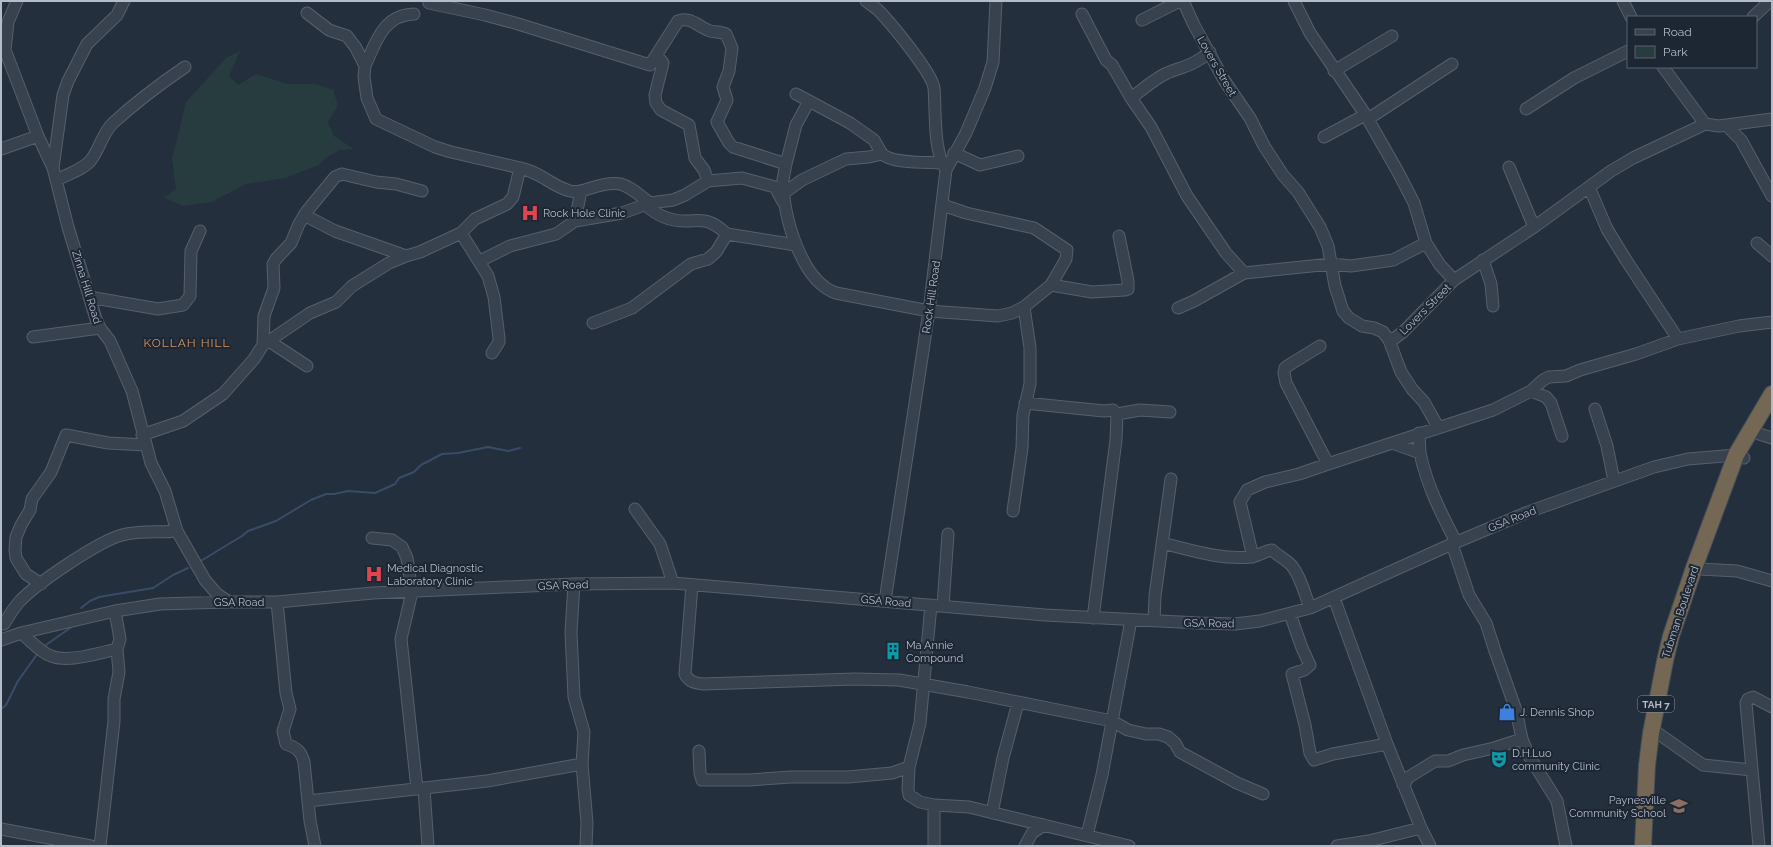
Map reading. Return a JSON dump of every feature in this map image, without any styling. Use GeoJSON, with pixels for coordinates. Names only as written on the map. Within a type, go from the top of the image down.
{"type":"FeatureCollection","features":[{"type":"Feature","properties":{"kind":"highway","name":"Tubman Boulevard"},"geometry":{"type":"LineString","coordinates":[[1643,846],[1650,739],[1665,661],[1678,612],[1740,457],[1772,394]]}},
{"type":"Feature","properties":{"kind":"highway","name":"Tubman Boulevard"},"geometry":{"type":"LineString","coordinates":[[1651,846],[1655,773],[1660,734],[1673,663],[1700,569],[1740,457],[1772,405]]}},
{"type":"Feature","properties":{"kind":"street","name":"Zinna Hill Road"},"geometry":{"type":"LineString","coordinates":[[17,1],[8,22],[3,51],[38,136],[53,168],[68,227],[89,297],[100,328],[110,341],[132,391],[143,440],[151,464],[164,491],[177,531],[205,580],[217,594],[229,602]]}},
{"type":"Feature","properties":{"kind":"street"},"geometry":{"type":"LineString","coordinates":[[53,168],[63,95],[68,81],[87,44],[117,15],[124,1]]}},
{"type":"Feature","properties":{"kind":"street"},"geometry":{"type":"LineString","coordinates":[[796,94],[850,123],[874,140],[886,158],[944,166],[934,115],[934,87],[927,73],[894,28],[880,11],[866,1]]}},
{"type":"Feature","properties":{"kind":"street","name":"Rock Hill Road"},"geometry":{"type":"LineString","coordinates":[[885,601],[929,311],[943,205],[944,166],[954,153],[968,128],[985,88],[993,62],[996,1]]}},
{"type":"Feature","properties":{"kind":"street"},"geometry":{"type":"LineString","coordinates":[[1142,20],[1180,1]]}},
{"type":"Feature","properties":{"kind":"street","name":"Lovers Street"},"geometry":{"type":"LineString","coordinates":[[1183,1],[1194,25],[1224,80],[1250,118],[1264,146],[1298,192],[1320,227],[1328,246],[1339,300],[1348,318],[1362,326],[1374,328],[1383,332],[1389,340],[1404,331],[1454,280],[1534,227],[1611,171],[1633,158],[1705,124]]}},
{"type":"Feature","properties":{"kind":"street"},"geometry":{"type":"LineString","coordinates":[[1294,1],[1310,32],[1334,71],[1366,117],[1414,203],[1426,243],[1440,265],[1454,280]]}},
{"type":"Feature","properties":{"kind":"street"},"geometry":{"type":"LineString","coordinates":[[1623,1],[1630,16]]}},
{"type":"Feature","properties":{"kind":"street"},"geometry":{"type":"LineString","coordinates":[[1754,16],[1770,1]]}},
{"type":"Feature","properties":{"kind":"street"},"geometry":{"type":"LineString","coordinates":[[429,3],[508,21],[650,64]]}},
{"type":"Feature","properties":{"kind":"street"},"geometry":{"type":"LineString","coordinates":[[307,13],[329,30],[347,36],[356,48],[365,66]]}},
{"type":"Feature","properties":{"kind":"street"},"geometry":{"type":"LineString","coordinates":[[414,14],[402,15],[384,26],[365,66],[364,77],[367,98],[371,111],[376,119],[435,147],[536,172],[561,188],[572,192],[612,183],[627,185],[648,204],[654,213],[667,219],[687,221],[698,220],[712,223],[727,234],[796,245]]}},
{"type":"Feature","properties":{"kind":"street"},"geometry":{"type":"LineString","coordinates":[[1082,14],[1106,60],[1112,65],[1131,98],[1151,127],[1187,196],[1226,253],[1244,273]]}},
{"type":"Feature","properties":{"kind":"street"},"geometry":{"type":"LineString","coordinates":[[650,64],[678,21],[686,19],[711,31],[726,34],[732,48],[731,59],[723,87],[727,100],[717,122],[733,147],[786,164]]}},
{"type":"Feature","properties":{"kind":"street"},"geometry":{"type":"LineString","coordinates":[[1334,71],[1392,36]]}},
{"type":"Feature","properties":{"kind":"street"},"geometry":{"type":"LineString","coordinates":[[1131,98],[1167,73],[1190,66],[1210,52]]}},
{"type":"Feature","properties":{"kind":"street"},"geometry":{"type":"LineString","coordinates":[[1526,109],[1574,78],[1627,52]]}},
{"type":"Feature","properties":{"kind":"street"},"geometry":{"type":"LineString","coordinates":[[650,64],[658,57],[662,63],[655,95],[656,103],[661,110],[689,125],[695,158],[704,170],[708,181]]}},
{"type":"Feature","properties":{"kind":"street"},"geometry":{"type":"LineString","coordinates":[[1324,137],[1366,117],[1452,64]]}},
{"type":"Feature","properties":{"kind":"street"},"geometry":{"type":"LineString","coordinates":[[57,180],[91,160],[99,143],[112,124],[153,89],[186,67]]}},
{"type":"Feature","properties":{"kind":"street"},"geometry":{"type":"LineString","coordinates":[[1664,68],[1705,124],[1726,125],[1772,119]]}},
{"type":"Feature","properties":{"kind":"street"},"geometry":{"type":"LineString","coordinates":[[809,101],[796,125],[786,164],[783,179],[785,206],[796,245],[805,266],[827,290],[836,294],[929,311],[998,316],[1012,313],[1024,307],[1051,285],[1066,259],[1067,250],[1034,228],[966,213],[943,205]]}},
{"type":"Feature","properties":{"kind":"street"},"geometry":{"type":"LineString","coordinates":[[1726,125],[1741,140],[1772,196]]}},
{"type":"Feature","properties":{"kind":"street"},"geometry":{"type":"LineString","coordinates":[[1,149],[38,136]]}},
{"type":"Feature","properties":{"kind":"street"},"geometry":{"type":"LineString","coordinates":[[954,153],[980,165],[1018,156]]}},
{"type":"Feature","properties":{"kind":"street"},"geometry":{"type":"LineString","coordinates":[[784,193],[802,180],[846,159],[882,154]]}},
{"type":"Feature","properties":{"kind":"street"},"geometry":{"type":"LineString","coordinates":[[1510,167],[1534,227]]}},
{"type":"Feature","properties":{"kind":"street"},"geometry":{"type":"LineString","coordinates":[[41,584],[26,574],[16,558],[16,537],[30,510],[32,499],[51,472],[66,435],[108,443],[143,440],[183,421],[223,394],[266,343],[310,313],[336,302],[352,286],[389,263],[420,252],[461,233],[475,219],[511,201],[520,168]]}},
{"type":"Feature","properties":{"kind":"street"},"geometry":{"type":"LineString","coordinates":[[266,343],[264,316],[274,288],[273,264],[291,243],[304,215],[339,174],[376,182],[396,184],[422,191]]}},
{"type":"Feature","properties":{"kind":"street"},"geometry":{"type":"LineString","coordinates":[[480,261],[510,246],[556,234],[576,221],[622,213],[648,204],[673,200],[685,196],[708,181],[742,178],[766,184],[775,187],[785,206]]}},
{"type":"Feature","properties":{"kind":"street"},"geometry":{"type":"LineString","coordinates":[[1589,187],[1607,229],[1678,339]]}},
{"type":"Feature","properties":{"kind":"street"},"geometry":{"type":"LineString","coordinates":[[576,221],[581,191]]}},
{"type":"Feature","properties":{"kind":"street"},"geometry":{"type":"LineString","coordinates":[[304,215],[335,231],[406,256]]}},
{"type":"Feature","properties":{"kind":"street"},"geometry":{"type":"LineString","coordinates":[[89,297],[158,309],[172,308],[183,305],[190,296],[191,251],[200,231]]}},
{"type":"Feature","properties":{"kind":"street"},"geometry":{"type":"LineString","coordinates":[[461,233],[480,261],[488,276],[497,314],[499,342],[492,353]]}},
{"type":"Feature","properties":{"kind":"street"},"geometry":{"type":"LineString","coordinates":[[593,323],[632,308],[691,264],[708,259],[719,249],[727,234]]}},
{"type":"Feature","properties":{"kind":"street"},"geometry":{"type":"LineString","coordinates":[[1051,285],[1092,292],[1128,289],[1128,281],[1119,236]]}},
{"type":"Feature","properties":{"kind":"street"},"geometry":{"type":"LineString","coordinates":[[1178,308],[1194,301],[1244,273],[1331,264],[1351,266],[1393,260],[1426,243]]}},
{"type":"Feature","properties":{"kind":"street"},"geometry":{"type":"LineString","coordinates":[[1757,243],[1772,256]]}},
{"type":"Feature","properties":{"kind":"street"},"geometry":{"type":"LineString","coordinates":[[1483,260],[1491,284],[1493,306]]}},
{"type":"Feature","properties":{"kind":"street"},"geometry":{"type":"LineString","coordinates":[[1013,511],[1022,448],[1025,403],[1030,389],[1030,348],[1024,307]]}},
{"type":"Feature","properties":{"kind":"street"},"geometry":{"type":"LineString","coordinates":[[1253,557],[1240,502],[1247,490],[1265,482],[1299,474],[1419,433],[1493,410],[1531,391],[1538,383],[1549,377],[1572,374],[1580,370],[1636,354],[1678,339],[1740,326],[1772,322]]}},
{"type":"Feature","properties":{"kind":"street"},"geometry":{"type":"LineString","coordinates":[[33,337],[100,328]]}},
{"type":"Feature","properties":{"kind":"street"},"geometry":{"type":"LineString","coordinates":[[1389,340],[1400,372],[1412,389],[1424,402],[1438,427]]}},
{"type":"Feature","properties":{"kind":"street"},"geometry":{"type":"LineString","coordinates":[[266,343],[307,366]]}},
{"type":"Feature","properties":{"kind":"street"},"geometry":{"type":"LineString","coordinates":[[1320,346],[1285,368],[1284,373],[1286,383],[1293,399],[1328,464]]}},
{"type":"Feature","properties":{"kind":"street"},"geometry":{"type":"LineString","coordinates":[[1531,391],[1546,397],[1562,436]]}},
{"type":"Feature","properties":{"kind":"street"},"geometry":{"type":"LineString","coordinates":[[1025,403],[1104,411],[1113,410],[1117,414],[1116,440],[1093,618]]}},
{"type":"Feature","properties":{"kind":"street"},"geometry":{"type":"LineString","coordinates":[[1595,409],[1607,446],[1614,481]]}},
{"type":"Feature","properties":{"kind":"street"},"geometry":{"type":"LineString","coordinates":[[1117,414],[1140,410],[1170,412]]}},
{"type":"Feature","properties":{"kind":"street"},"geometry":{"type":"LineString","coordinates":[[1419,433],[1420,453],[1424,474],[1454,543],[1469,595],[1486,623],[1516,710],[1522,739],[1529,756],[1557,801],[1566,846]]}},
{"type":"Feature","properties":{"kind":"street"},"geometry":{"type":"LineString","coordinates":[[1756,433],[1772,438]]}},
{"type":"Feature","properties":{"kind":"street"},"geometry":{"type":"LineString","coordinates":[[1392,443],[1420,453]]}},
{"type":"Feature","properties":{"kind":"street","name":"GSA Road"},"geometry":{"type":"LineString","coordinates":[[1,640],[115,611],[160,604],[277,602],[373,593],[574,584],[692,585],[1093,618],[1235,624],[1260,621],[1310,608],[1454,543],[1528,512],[1654,467],[1688,459],[1740,457]]}},
{"type":"Feature","properties":{"kind":"street"},"geometry":{"type":"LineString","coordinates":[[1154,621],[1155,596],[1171,479]]}},
{"type":"Feature","properties":{"kind":"street"},"geometry":{"type":"LineString","coordinates":[[635,509],[660,544],[673,584]]}},
{"type":"Feature","properties":{"kind":"street"},"geometry":{"type":"LineString","coordinates":[[117,649],[73,658],[52,657],[40,648],[17,635],[3,622],[20,601],[41,584],[107,541],[123,534],[177,531]]}},
{"type":"Feature","properties":{"kind":"street"},"geometry":{"type":"LineString","coordinates":[[943,606],[948,534]]}},
{"type":"Feature","properties":{"kind":"street"},"geometry":{"type":"LineString","coordinates":[[372,538],[392,540],[402,547],[408,558],[412,592],[400,639],[428,846]]}},
{"type":"Feature","properties":{"kind":"street"},"geometry":{"type":"LineString","coordinates":[[1162,543],[1213,556],[1253,557],[1264,551],[1272,550],[1279,558],[1292,566],[1310,608]]}},
{"type":"Feature","properties":{"kind":"street"},"geometry":{"type":"LineString","coordinates":[[1700,569],[1737,571],[1772,581]]}},
{"type":"Feature","properties":{"kind":"street"},"geometry":{"type":"LineString","coordinates":[[574,584],[571,632],[572,654],[574,697],[584,732],[582,764],[588,823],[586,846]]}},
{"type":"Feature","properties":{"kind":"street"},"geometry":{"type":"LineString","coordinates":[[692,585],[685,674],[688,679],[694,682],[703,684],[877,679],[899,680],[968,692],[1112,721],[1128,730],[1146,734],[1159,734],[1168,737],[1175,743],[1180,752],[1237,783],[1263,794]]}},
{"type":"Feature","properties":{"kind":"street"},"geometry":{"type":"LineString","coordinates":[[1334,598],[1386,744],[1430,846]]}},
{"type":"Feature","properties":{"kind":"street"},"geometry":{"type":"LineString","coordinates":[[277,602],[286,693],[290,709],[284,727],[284,734],[286,744],[302,753],[315,846]]}},
{"type":"Feature","properties":{"kind":"street"},"geometry":{"type":"LineString","coordinates":[[931,605],[920,723],[909,767],[909,795],[920,802],[934,805],[969,807],[992,813],[1032,828],[1044,825],[1129,846]]}},
{"type":"Feature","properties":{"kind":"street"},"geometry":{"type":"LineString","coordinates":[[100,846],[114,721],[114,699],[119,672],[117,649],[120,640],[115,611]]}},
{"type":"Feature","properties":{"kind":"street"},"geometry":{"type":"LineString","coordinates":[[1290,614],[1310,666],[1304,670],[1292,674],[1305,725],[1310,753],[1314,760],[1333,754],[1386,744]]}},
{"type":"Feature","properties":{"kind":"street"},"geometry":{"type":"LineString","coordinates":[[1087,835],[1102,775],[1131,620]]}},
{"type":"Feature","properties":{"kind":"street"},"geometry":{"type":"LineString","coordinates":[[1759,846],[1746,703],[1748,699],[1753,697],[1772,707]]}},
{"type":"Feature","properties":{"kind":"street"},"geometry":{"type":"LineString","coordinates":[[992,813],[1003,758],[1018,703]]}},
{"type":"Feature","properties":{"kind":"street"},"geometry":{"type":"LineString","coordinates":[[1660,734],[1702,765],[1752,770]]}},
{"type":"Feature","properties":{"kind":"street"},"geometry":{"type":"LineString","coordinates":[[1403,785],[1409,777],[1436,761],[1448,761],[1463,755],[1494,748],[1522,739]]}},
{"type":"Feature","properties":{"kind":"street"},"geometry":{"type":"LineString","coordinates":[[699,751],[700,773],[702,780],[848,777],[892,773],[909,767]]}},
{"type":"Feature","properties":{"kind":"street"},"geometry":{"type":"LineString","coordinates":[[308,801],[487,781],[582,764]]}},
{"type":"Feature","properties":{"kind":"street"},"geometry":{"type":"LineString","coordinates":[[934,805],[934,846]]}},
{"type":"Feature","properties":{"kind":"street"},"geometry":{"type":"LineString","coordinates":[[1025,846],[1032,828]]}},
{"type":"Feature","properties":{"kind":"street"},"geometry":{"type":"LineString","coordinates":[[1337,846],[1367,843],[1421,828]]}},
{"type":"Feature","properties":{"kind":"street"},"geometry":{"type":"LineString","coordinates":[[1,829],[91,846]]}},
{"type":"Feature","properties":{"kind":"green space"},"geometry":{"type":"Polygon","coordinates":[[[240,51],[229,76],[238,85],[256,74],[287,84],[316,84],[333,90],[338,105],[328,122],[334,136],[354,149],[340,150],[325,158],[319,165],[285,178],[246,184],[212,202],[183,206],[164,198],[176,189],[172,159],[186,102],[226,58],[240,51]]]}},
{"type":"Feature","properties":{"kind":"waterway"},"geometry":{"type":"LineString","coordinates":[[199,562],[248,531],[276,521],[311,500],[326,494],[348,491],[375,493],[395,484],[399,478],[414,472],[421,465],[442,454],[458,453],[488,447],[508,451],[520,448]]}},
{"type":"Feature","properties":{"kind":"waterway"},"geometry":{"type":"LineString","coordinates":[[81,608],[90,601],[99,597],[153,588],[173,575],[188,568]]}},
{"type":"Feature","properties":{"kind":"waterway"},"geometry":{"type":"LineString","coordinates":[[43,647],[73,626]]}},
{"type":"Feature","properties":{"kind":"waterway"},"geometry":{"type":"LineString","coordinates":[[1,709],[6,705],[18,681],[38,653]]}},
{"type":"Feature","properties":{"kind":"place","name":"Rock Hole Clinic"},"geometry":{"type":"Point","coordinates":[530,213]}},
{"type":"Feature","properties":{"kind":"place","name":"Medical Diagnostic Laboratory Clinic"},"geometry":{"type":"Point","coordinates":[374,574]}},
{"type":"Feature","properties":{"kind":"place","name":"Ma Annie Compound"},"geometry":{"type":"Point","coordinates":[893,651]}},
{"type":"Feature","properties":{"kind":"place","name":"J. Dennis Shop"},"geometry":{"type":"Point","coordinates":[1507,712]}},
{"type":"Feature","properties":{"kind":"place","name":"D.H.Luo community Clinic"},"geometry":{"type":"Point","coordinates":[1499,759]}},
{"type":"Feature","properties":{"kind":"place","name":"Paynesville Community School"},"geometry":{"type":"Point","coordinates":[1679,806]}},
{"type":"Feature","properties":{"kind":"district","name":"KOLLAH HILL"},"geometry":{"type":"Point","coordinates":[187,343]}}]}
